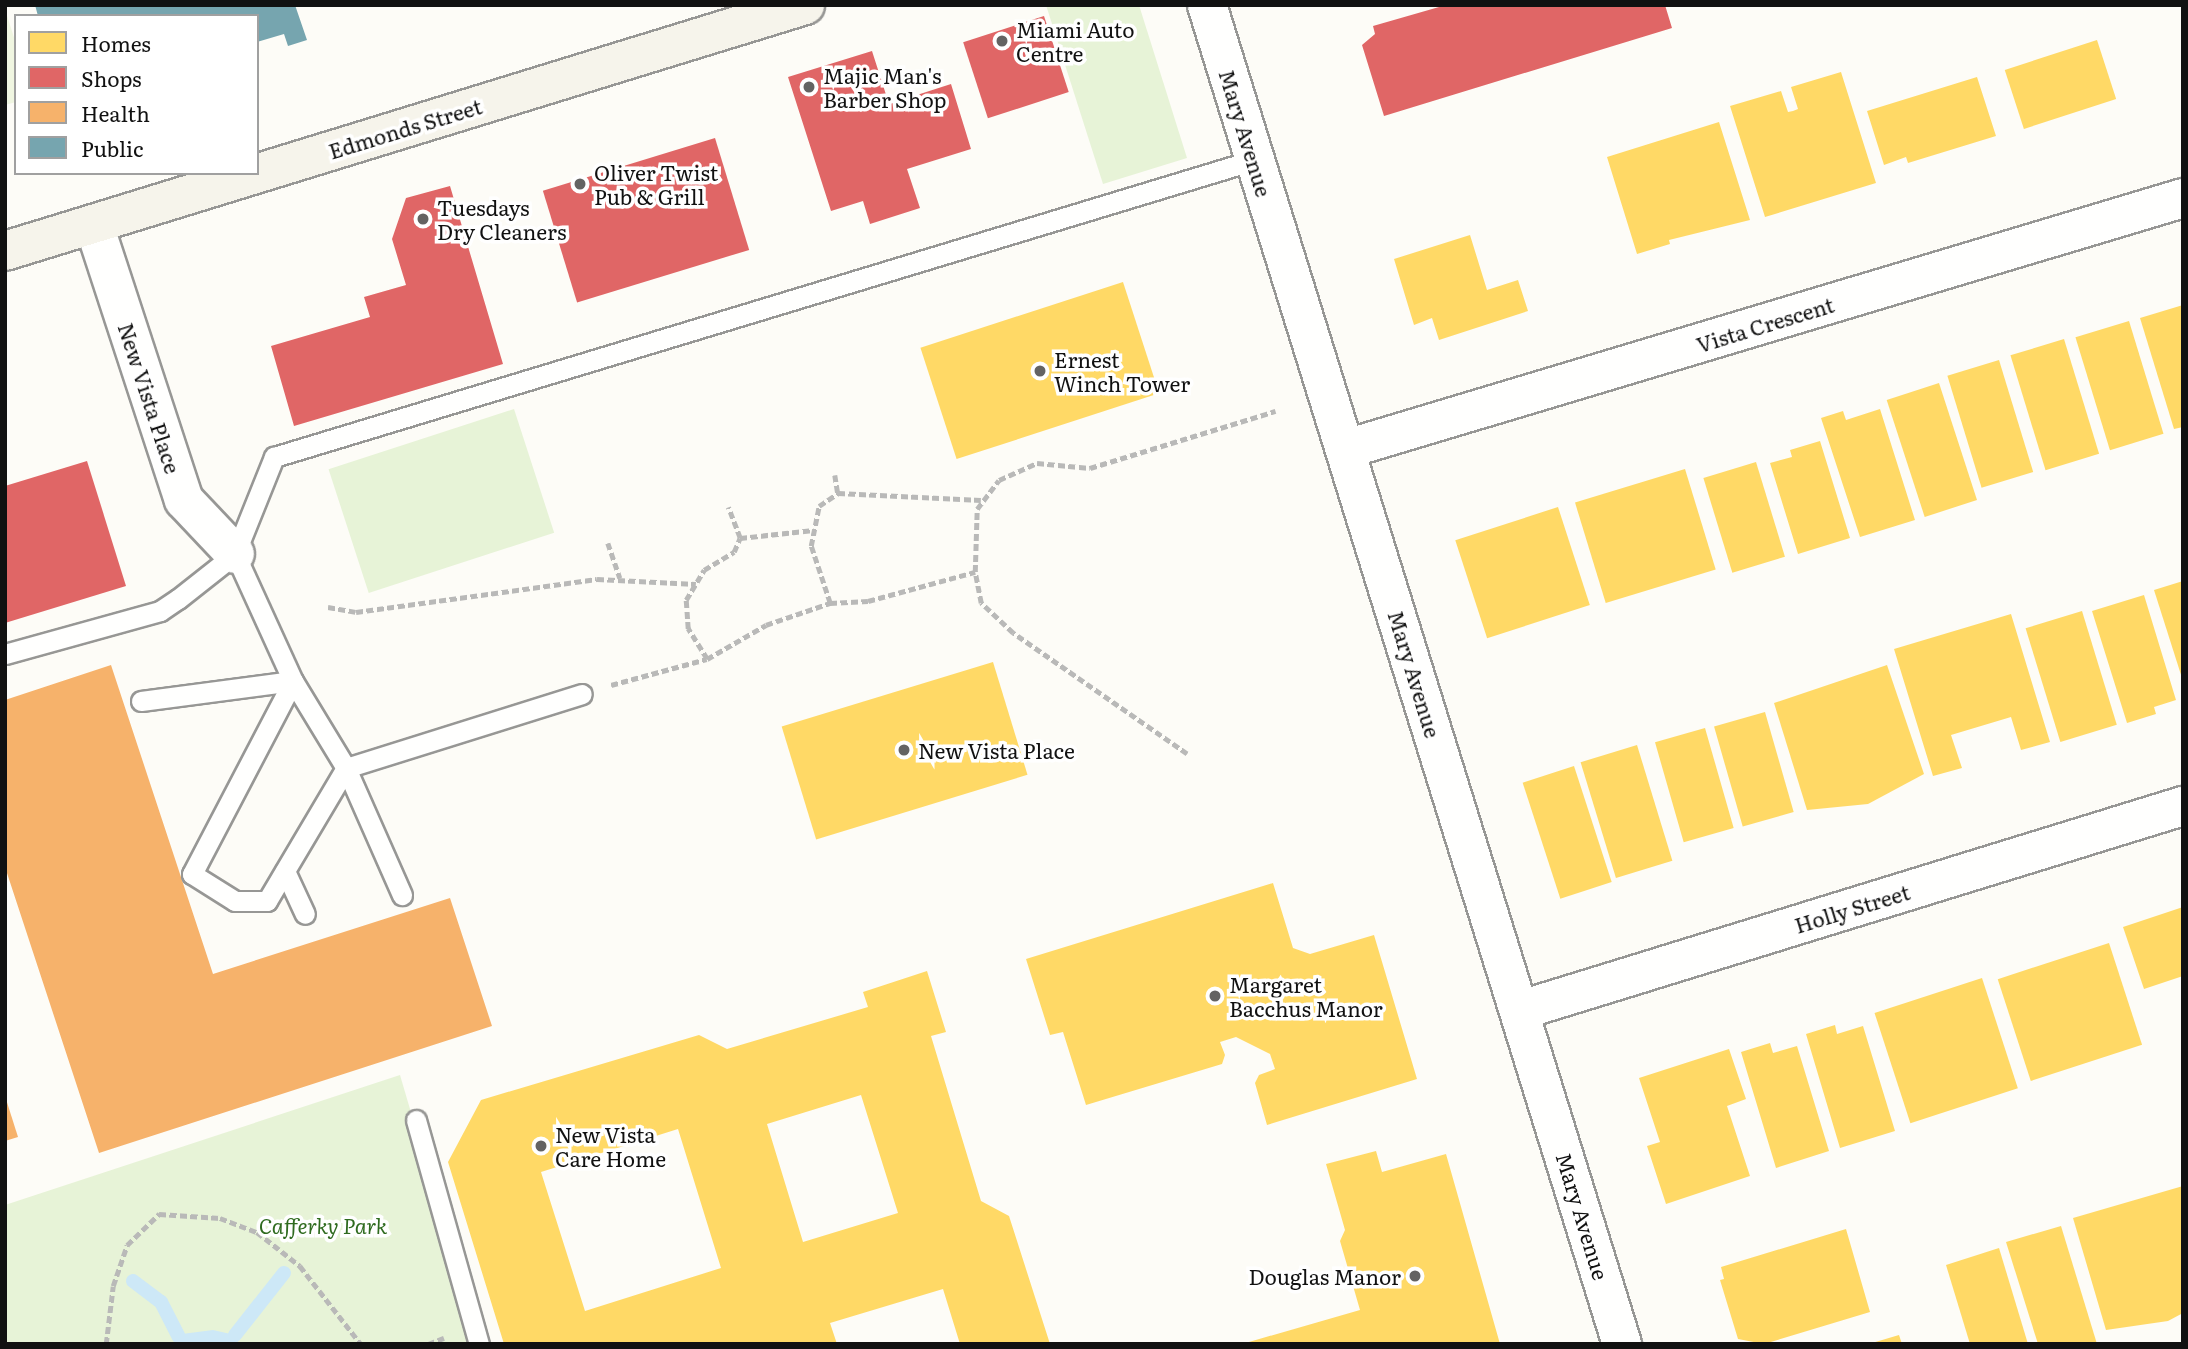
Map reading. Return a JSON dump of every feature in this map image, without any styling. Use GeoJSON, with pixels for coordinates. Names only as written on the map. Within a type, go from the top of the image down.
{"type":"FeatureCollection","features":[{"type":"Feature","properties":{"kind":"street","name":"Edmonds Street"},"geometry":{"type":"LineString","coordinates":[[259,174],[805,5]]}},
{"type":"Feature","properties":{"kind":"street","name":"Mary Avenue"},"geometry":{"type":"LineString","coordinates":[[1207,5],[1521,1010],[1622,1344]]}},
{"type":"Feature","properties":{"kind":"street","name":"Edmonds Street"},"geometry":{"type":"LineString","coordinates":[[5,251],[255,175]]}},
{"type":"Feature","properties":{"kind":"street","name":"Vista Crescent"},"geometry":{"type":"LineString","coordinates":[[1346,449],[2183,198]]}},
{"type":"Feature","properties":{"kind":"street","name":"New Vista Place"},"geometry":{"type":"LineString","coordinates":[[93,225],[184,500],[235,554]]}},
{"type":"Feature","properties":{"kind":"street","name":"Holly Street"},"geometry":{"type":"LineString","coordinates":[[1521,1010],[2183,806]]}},
{"type":"Feature","properties":{"kind":"lane"},"geometry":{"type":"LineString","coordinates":[[5,654],[160,611],[235,554],[274,457],[1254,160]]}},
{"type":"Feature","properties":{"kind":"lane"},"geometry":{"type":"LineString","coordinates":[[235,554],[293,681],[346,768],[402,895]]}},
{"type":"Feature","properties":{"kind":"lane"},"geometry":{"type":"LineString","coordinates":[[141,701],[293,681]]}},
{"type":"Feature","properties":{"kind":"lane"},"geometry":{"type":"LineString","coordinates":[[293,681],[192,874],[235,901],[267,901],[346,768],[582,694]]}},
{"type":"Feature","properties":{"kind":"lane"},"geometry":{"type":"LineString","coordinates":[[285,871],[305,914]]}},
{"type":"Feature","properties":{"kind":"lane"},"geometry":{"type":"LineString","coordinates":[[416,1120],[479,1344]]}},
{"type":"Feature","properties":{"kind":"path"},"geometry":{"type":"LineString","coordinates":[[1187,754],[1013,633],[981,603],[975,572],[981,500],[999,480],[1037,463],[1090,468],[1275,411]]}},
{"type":"Feature","properties":{"kind":"path"},"geometry":{"type":"LineString","coordinates":[[835,475],[838,493]]}},
{"type":"Feature","properties":{"kind":"path"},"geometry":{"type":"LineString","coordinates":[[830,603],[811,546],[819,506],[838,493],[981,500]]}},
{"type":"Feature","properties":{"kind":"path"},"geometry":{"type":"LineString","coordinates":[[707,659],[688,629],[686,600],[704,570],[734,552],[740,538],[728,507]]}},
{"type":"Feature","properties":{"kind":"path"},"geometry":{"type":"LineString","coordinates":[[740,538],[814,530]]}},
{"type":"Feature","properties":{"kind":"path"},"geometry":{"type":"LineString","coordinates":[[607,542],[620,578]]}},
{"type":"Feature","properties":{"kind":"path"},"geometry":{"type":"LineString","coordinates":[[582,694],[707,659],[766,625],[830,603],[868,601],[975,572]]}},
{"type":"Feature","properties":{"kind":"path"},"geometry":{"type":"LineString","coordinates":[[328,607],[356,612],[620,578],[696,584]]}},
{"type":"Feature","properties":{"kind":"path"},"geometry":{"type":"LineString","coordinates":[[106,1344],[113,1286],[127,1245],[159,1214],[220,1218],[257,1232],[300,1265],[362,1344]]}},
{"type":"Feature","properties":{"kind":"green space"},"geometry":{"type":"Polygon","coordinates":[[[1046,5],[1139,5],[1187,158],[1103,184],[1046,5]]]}},
{"type":"Feature","properties":{"kind":"green space"},"geometry":{"type":"Polygon","coordinates":[[[5,9],[14,38],[14,103],[5,105],[5,9]]]}},
{"type":"Feature","properties":{"kind":"green space"},"geometry":{"type":"Polygon","coordinates":[[[514,409],[554,533],[369,593],[329,469],[514,409]]]}},
{"type":"Feature","properties":{"kind":"green space","name":"Cafferky Park"},"geometry":{"type":"Polygon","coordinates":[[[400,1075],[479,1344],[5,1344],[5,1205],[400,1075]]]}},
{"type":"Feature","properties":{"kind":"water"},"geometry":{"type":"Polygon","coordinates":[[[213,1330],[235,1335],[239,1344],[181,1344],[178,1339],[182,1334],[213,1330]]]}},
{"type":"Feature","properties":{"kind":"building: Homes"},"geometry":{"type":"Polygon","coordinates":[[[2097,40],[2116,99],[2024,129],[2005,70],[2097,40]]]}},
{"type":"Feature","properties":{"kind":"building: Homes"},"geometry":{"type":"Polygon","coordinates":[[[1841,72],[1876,183],[1765,217],[1730,106],[1781,91],[1788,112],[1793,111],[1798,109],[1791,87],[1841,72]]]}},
{"type":"Feature","properties":{"kind":"building: Homes"},"geometry":{"type":"Polygon","coordinates":[[[1977,77],[1996,136],[1908,163],[1906,157],[1884,165],[1867,111],[1977,77]]]}},
{"type":"Feature","properties":{"kind":"building: Homes"},"geometry":{"type":"Polygon","coordinates":[[[1719,122],[1750,220],[1669,240],[1670,244],[1637,254],[1607,157],[1719,122]]]}},
{"type":"Feature","properties":{"kind":"building: Homes"},"geometry":{"type":"Polygon","coordinates":[[[1470,235],[1487,290],[1518,280],[1528,311],[1439,340],[1432,318],[1414,325],[1394,259],[1470,235]]]}},
{"type":"Feature","properties":{"kind":"building: Homes","name":"Ernest Winch Tower"},"geometry":{"type":"Polygon","coordinates":[[[1123,282],[1159,393],[957,459],[920,348],[1123,282]]]}},
{"type":"Feature","properties":{"kind":"building: Homes"},"geometry":{"type":"Polygon","coordinates":[[[2183,305],[2183,427],[2174,429],[2140,318],[2183,305]]]}},
{"type":"Feature","properties":{"kind":"building: Homes"},"geometry":{"type":"Polygon","coordinates":[[[2129,321],[2163,434],[2110,450],[2075,337],[2129,321]]]}},
{"type":"Feature","properties":{"kind":"building: Homes"},"geometry":{"type":"Polygon","coordinates":[[[2064,339],[2099,454],[2046,470],[2010,355],[2064,339]]]}},
{"type":"Feature","properties":{"kind":"building: Homes"},"geometry":{"type":"Polygon","coordinates":[[[1999,360],[2033,472],[1982,488],[1947,376],[1999,360]]]}},
{"type":"Feature","properties":{"kind":"building: Homes"},"geometry":{"type":"Polygon","coordinates":[[[1939,383],[1977,500],[1925,517],[1887,400],[1939,383]]]}},
{"type":"Feature","properties":{"kind":"building: Homes"},"geometry":{"type":"Polygon","coordinates":[[[1880,409],[1915,520],[1860,537],[1821,418],[1843,411],[1846,420],[1880,409]]]}},
{"type":"Feature","properties":{"kind":"building: Homes"},"geometry":{"type":"Polygon","coordinates":[[[1820,441],[1850,538],[1798,554],[1770,463],[1792,457],[1790,450],[1820,441]]]}},
{"type":"Feature","properties":{"kind":"building: Homes"},"geometry":{"type":"Polygon","coordinates":[[[1756,462],[1785,557],[1732,573],[1703,478],[1756,462]]]}},
{"type":"Feature","properties":{"kind":"building: Homes"},"geometry":{"type":"Polygon","coordinates":[[[1685,469],[1716,569],[1606,603],[1575,503],[1685,469]]]}},
{"type":"Feature","properties":{"kind":"building: Homes"},"geometry":{"type":"Polygon","coordinates":[[[1558,507],[1590,605],[1487,638],[1455,540],[1558,507]]]}},
{"type":"Feature","properties":{"kind":"building: Homes"},"geometry":{"type":"Polygon","coordinates":[[[2183,581],[2183,678],[2182,678],[2154,590],[2183,581]]]}},
{"type":"Feature","properties":{"kind":"building: Homes"},"geometry":{"type":"Polygon","coordinates":[[[2144,595],[2176,700],[2154,707],[2156,714],[2127,723],[2092,611],[2144,595]]]}},
{"type":"Feature","properties":{"kind":"building: Homes"},"geometry":{"type":"Polygon","coordinates":[[[2082,611],[2117,725],[2060,742],[2026,628],[2082,611]]]}},
{"type":"Feature","properties":{"kind":"building: Homes"},"geometry":{"type":"Polygon","coordinates":[[[2011,614],[2050,742],[2021,750],[2011,717],[1951,735],[1962,768],[1933,776],[1894,649],[2011,614]]]}},
{"type":"Feature","properties":{"kind":"building: Homes","name":"New Vista Place"},"geometry":{"type":"Polygon","coordinates":[[[993,662],[1027,775],[816,839],[782,727],[993,662]]]}},
{"type":"Feature","properties":{"kind":"building: Homes"},"geometry":{"type":"Polygon","coordinates":[[[1887,665],[1924,774],[1868,804],[1807,810],[1774,703],[1887,665]]]}},
{"type":"Feature","properties":{"kind":"building: Homes"},"geometry":{"type":"Polygon","coordinates":[[[1765,712],[1794,812],[1743,827],[1714,727],[1765,712]]]}},
{"type":"Feature","properties":{"kind":"building: Homes"},"geometry":{"type":"Polygon","coordinates":[[[1705,728],[1734,828],[1684,842],[1655,742],[1705,728]]]}},
{"type":"Feature","properties":{"kind":"building: Homes"},"geometry":{"type":"Polygon","coordinates":[[[1637,745],[1672,861],[1616,878],[1581,762],[1637,745]]]}},
{"type":"Feature","properties":{"kind":"building: Homes"},"geometry":{"type":"Polygon","coordinates":[[[1574,766],[1612,882],[1560,899],[1523,783],[1574,766]]]}},
{"type":"Feature","properties":{"kind":"building: Homes","name":"Margaret Bacchus Manor"},"geometry":{"type":"Polygon","coordinates":[[[1273,883],[1293,948],[1310,954],[1374,935],[1417,1079],[1267,1125],[1255,1083],[1259,1075],[1275,1069],[1270,1054],[1236,1037],[1220,1042],[1225,1055],[1222,1064],[1086,1105],[1063,1032],[1050,1035],[1026,959],[1273,883]]]}},
{"type":"Feature","properties":{"kind":"building: Homes"},"geometry":{"type":"Polygon","coordinates":[[[2183,907],[2183,976],[2144,989],[2123,927],[2183,907]]]}},
{"type":"Feature","properties":{"kind":"building: Homes"},"geometry":{"type":"Polygon","coordinates":[[[2109,943],[2142,1045],[2031,1081],[1998,979],[2109,943]]]}},
{"type":"Feature","properties":{"kind":"building: Homes","name":"New Vista Care Home"},"geometry":{"type":"Polygon","coordinates":[[[927,971],[946,1032],[931,1036],[981,1201],[1009,1216],[1050,1344],[960,1344],[943,1289],[830,1323],[837,1344],[504,1344],[448,1162],[481,1100],[699,1035],[727,1049],[868,1007],[863,992],[927,971]],[[861,1095],[767,1124],[803,1242],[898,1213],[861,1095]],[[678,1129],[541,1172],[585,1311],[721,1268],[678,1129]]]}},
{"type":"Feature","properties":{"kind":"building: Homes"},"geometry":{"type":"Polygon","coordinates":[[[1982,978],[2018,1088],[1910,1123],[1875,1013],[1982,978]]]}},
{"type":"Feature","properties":{"kind":"building: Homes"},"geometry":{"type":"Polygon","coordinates":[[[1835,1025],[1837,1034],[1863,1026],[1895,1131],[1840,1148],[1806,1034],[1835,1025]]]}},
{"type":"Feature","properties":{"kind":"building: Homes"},"geometry":{"type":"Polygon","coordinates":[[[1770,1043],[1773,1053],[1797,1046],[1829,1151],[1776,1168],[1741,1052],[1770,1043]]]}},
{"type":"Feature","properties":{"kind":"building: Homes"},"geometry":{"type":"Polygon","coordinates":[[[1729,1049],[1746,1099],[1727,1106],[1750,1176],[1666,1204],[1647,1146],[1660,1142],[1639,1078],[1729,1049]]]}},
{"type":"Feature","properties":{"kind":"building: Homes","name":"Douglas Manor"},"geometry":{"type":"Polygon","coordinates":[[[1376,1151],[1382,1172],[1446,1154],[1500,1344],[1242,1344],[1360,1310],[1340,1241],[1345,1230],[1326,1164],[1376,1151]]]}},
{"type":"Feature","properties":{"kind":"building: Homes"},"geometry":{"type":"Polygon","coordinates":[[[2183,1186],[2183,1313],[2168,1321],[2106,1330],[2073,1218],[2183,1186]]]}},
{"type":"Feature","properties":{"kind":"building: Homes"},"geometry":{"type":"Polygon","coordinates":[[[2061,1226],[2097,1344],[2038,1344],[2006,1242],[2061,1226]]]}},
{"type":"Feature","properties":{"kind":"building: Homes"},"geometry":{"type":"Polygon","coordinates":[[[1846,1229],[1870,1312],[1764,1344],[1738,1339],[1720,1280],[1724,1279],[1721,1267],[1846,1229]]]}},
{"type":"Feature","properties":{"kind":"building: Homes"},"geometry":{"type":"Polygon","coordinates":[[[1999,1248],[2028,1344],[1970,1344],[1946,1265],[1999,1248]]]}},
{"type":"Feature","properties":{"kind":"building: Homes"},"geometry":{"type":"Polygon","coordinates":[[[1899,1335],[1902,1344],[1872,1344],[1872,1343],[1899,1335]]]}},
{"type":"Feature","properties":{"kind":"building: Shops"},"geometry":{"type":"Polygon","coordinates":[[[1446,5],[1665,5],[1672,28],[1384,116],[1362,45],[1375,34],[1373,26],[1446,5]]]}},
{"type":"Feature","properties":{"kind":"building: Shops"},"geometry":{"type":"Polygon","coordinates":[[[1044,16],[1069,92],[988,118],[963,42],[1044,16]]]}},
{"type":"Feature","properties":{"kind":"building: Shops"},"geometry":{"type":"Polygon","coordinates":[[[872,51],[889,104],[951,84],[971,149],[907,169],[920,208],[870,224],[863,201],[831,211],[788,77],[872,51]]]}},
{"type":"Feature","properties":{"kind":"building: Shops"},"geometry":{"type":"Polygon","coordinates":[[[715,138],[749,250],[577,303],[543,191],[715,138]]]}},
{"type":"Feature","properties":{"kind":"building: Shops"},"geometry":{"type":"Polygon","coordinates":[[[450,186],[503,364],[294,426],[271,346],[370,317],[364,297],[406,285],[392,239],[406,198],[450,186]]]}},
{"type":"Feature","properties":{"kind":"building: Shops"},"geometry":{"type":"Polygon","coordinates":[[[87,461],[126,586],[5,623],[5,486],[87,461]]]}},
{"type":"Feature","properties":{"kind":"building: Health"},"geometry":{"type":"Polygon","coordinates":[[[111,665],[213,974],[450,898],[492,1026],[99,1153],[5,867],[5,700],[111,665]]]}},
{"type":"Feature","properties":{"kind":"building: Health"},"geometry":{"type":"Polygon","coordinates":[[[5,1096],[18,1137],[5,1141],[5,1096]]]}},
{"type":"Feature","properties":{"kind":"building: Public"},"geometry":{"type":"Polygon","coordinates":[[[35,5],[295,5],[307,40],[288,46],[284,34],[259,41],[259,14],[37,14],[35,5]]]}},
{"type":"Feature","properties":{"kind":"waterway"},"geometry":{"type":"LineString","coordinates":[[235,1335],[284,1273]]}},
{"type":"Feature","properties":{"kind":"waterway"},"geometry":{"type":"LineString","coordinates":[[133,1281],[161,1302],[179,1337]]}},
{"type":"Feature","properties":{"kind":"place","name":"Miami Auto Centre"},"geometry":{"type":"Point","coordinates":[1002,41]}},
{"type":"Feature","properties":{"kind":"place","name":"Majic Man's Barber Shop"},"geometry":{"type":"Point","coordinates":[809,87]}},
{"type":"Feature","properties":{"kind":"place","name":"Oliver Twist Pub & Grill"},"geometry":{"type":"Point","coordinates":[580,184]}},
{"type":"Feature","properties":{"kind":"place","name":"Tuesdays Dry Cleaners"},"geometry":{"type":"Point","coordinates":[423,219]}},
{"type":"Feature","properties":{"kind":"place","name":"Ernest Winch Tower"},"geometry":{"type":"Point","coordinates":[1040,371]}},
{"type":"Feature","properties":{"kind":"place","name":"New Vista Place"},"geometry":{"type":"Point","coordinates":[904,750]}},
{"type":"Feature","properties":{"kind":"place","name":"Margaret Bacchus Manor"},"geometry":{"type":"Point","coordinates":[1215,996]}},
{"type":"Feature","properties":{"kind":"place","name":"New Vista Care Home"},"geometry":{"type":"Point","coordinates":[541,1146]}},
{"type":"Feature","properties":{"kind":"place","name":"Douglas Manor"},"geometry":{"type":"Point","coordinates":[1415,1276]}}]}
